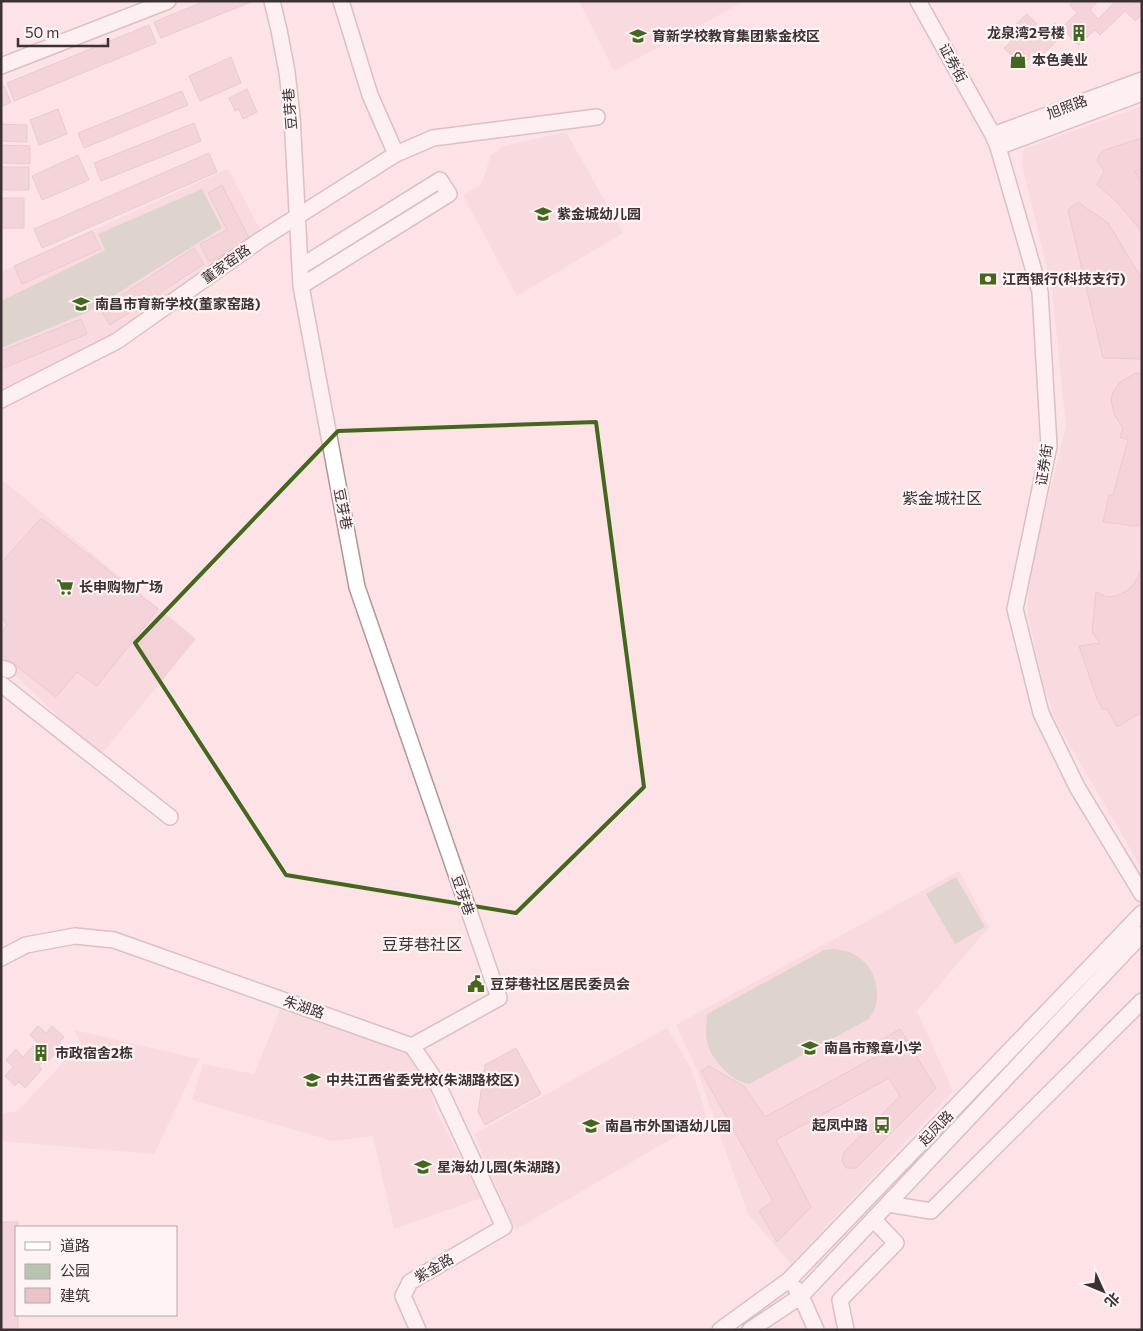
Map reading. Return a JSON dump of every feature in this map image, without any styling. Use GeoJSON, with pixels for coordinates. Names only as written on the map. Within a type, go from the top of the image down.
{"type":"FeatureCollection","features":[{"type":"Feature","properties":{"kind":"street"},"geometry":{"type":"LineString","coordinates":[[1,66],[168,1]]}},
{"type":"Feature","properties":{"kind":"street","name":"豆芽巷"},"geometry":{"type":"LineString","coordinates":[[272,1],[280,30],[292,116],[301,286],[357,587],[499,998],[412,1046]]}},
{"type":"Feature","properties":{"kind":"street"},"geometry":{"type":"LineString","coordinates":[[341,1],[370,95],[396,154]]}},
{"type":"Feature","properties":{"kind":"street","name":"证券街"},"geometry":{"type":"LineString","coordinates":[[918,1],[996,141],[1040,292],[1049,446],[1015,609],[1041,713],[1077,787],[1142,894]]}},
{"type":"Feature","properties":{"kind":"street","name":"旭照路"},"geometry":{"type":"LineString","coordinates":[[996,141],[1142,80]]}},
{"type":"Feature","properties":{"kind":"street","name":"旭照路"},"geometry":{"type":"LineString","coordinates":[[996,141],[1142,93]]}},
{"type":"Feature","properties":{"kind":"street","name":"董家窑路"},"geometry":{"type":"LineString","coordinates":[[1,400],[117,341],[260,240],[396,154],[432,138],[597,117]]}},
{"type":"Feature","properties":{"kind":"street"},"geometry":{"type":"LineString","coordinates":[[300,267],[440,180],[449,194],[301,286]]}},
{"type":"Feature","properties":{"kind":"street"},"geometry":{"type":"LineString","coordinates":[[4,674],[170,817]]}},
{"type":"Feature","properties":{"kind":"street","name":"起凤路"},"geometry":{"type":"LineString","coordinates":[[720,1330],[790,1280],[1142,913]]}},
{"type":"Feature","properties":{"kind":"street","name":"起凤路"},"geometry":{"type":"LineString","coordinates":[[750,1330],[801,1296],[1142,934]]}},
{"type":"Feature","properties":{"kind":"street","name":"朱湖路"},"geometry":{"type":"LineString","coordinates":[[1,958],[26,945],[75,936],[114,940],[412,1046]]}},
{"type":"Feature","properties":{"kind":"street"},"geometry":{"type":"LineString","coordinates":[[888,1204],[931,1211],[1142,1001]]}},
{"type":"Feature","properties":{"kind":"street","name":"紫金路"},"geometry":{"type":"LineString","coordinates":[[412,1046],[436,1081],[504,1227],[410,1282],[403,1296],[418,1330]]}},
{"type":"Feature","properties":{"kind":"street"},"geometry":{"type":"LineString","coordinates":[[846,1330],[840,1300],[896,1243],[873,1220]]}},
{"type":"Feature","properties":{"kind":"street"},"geometry":{"type":"LineString","coordinates":[[790,1280],[801,1296],[816,1330]]}},
{"type":"Feature","properties":{"kind":"highlighted area"},"geometry":{"type":"Polygon","coordinates":[[[596,422],[644,787],[516,913],[286,875],[135,643],[338,431],[596,422]]]}},
{"type":"Feature","properties":{"kind":"shaded area","name":"育新学校教育集团紫金校区"},"geometry":{"type":"Polygon","coordinates":[[[579,1],[745,1],[614,71],[579,1]]]}},
{"type":"Feature","properties":{"kind":"shaded area"},"geometry":{"type":"Polygon","coordinates":[[[1142,106],[1142,869],[1058,725],[1045,690],[1028,616],[1028,589],[1034,553],[1066,426],[1052,290],[1022,164],[1024,149],[1142,106]]]}},
{"type":"Feature","properties":{"kind":"shaded area","name":"紫金城幼儿园"},"geometry":{"type":"Polygon","coordinates":[[[566,132],[623,233],[517,296],[463,195],[481,185],[491,155],[504,146],[566,132]]]}},
{"type":"Feature","properties":{"kind":"shaded area","name":"南昌市育新学校(董家窑路)"},"geometry":{"type":"Polygon","coordinates":[[[228,169],[262,233],[116,335],[1,394],[1,272],[228,169]]]}},
{"type":"Feature","properties":{"kind":"shaded area","name":"长申购物广场"},"geometry":{"type":"Polygon","coordinates":[[[1,479],[196,639],[100,756],[1,662],[1,479]]]}},
{"type":"Feature","properties":{"kind":"shaded area","name":"南昌市豫章小学"},"geometry":{"type":"Polygon","coordinates":[[[959,871],[989,927],[917,1011],[953,1091],[791,1264],[748,1214],[697,1070],[676,1025],[959,871]]]}},
{"type":"Feature","properties":{"kind":"shaded area","name":"中共江西省委党校(朱湖路校区)"},"geometry":{"type":"Polygon","coordinates":[[[281,1008],[406,1051],[430,1086],[436,1111],[481,1198],[394,1229],[373,1136],[333,1141],[192,1100],[203,1064],[254,1074],[281,1008]]]}},
{"type":"Feature","properties":{"kind":"shaded area","name":"南昌市外国语幼儿园"},"geometry":{"type":"Polygon","coordinates":[[[667,1028],[692,1070],[707,1118],[515,1230],[474,1134],[667,1028]]]}},
{"type":"Feature","properties":{"kind":"shaded area"},"geometry":{"type":"Polygon","coordinates":[[[74,1030],[199,1059],[154,1154],[1,1141],[1,1114],[18,1111],[81,1043],[74,1030]]]}},
{"type":"Feature","properties":{"kind":"green space"},"geometry":{"type":"Polygon","coordinates":[[[202,189],[222,228],[86,313],[1,348],[1,301],[105,250],[98,234],[202,189]]]}},
{"type":"Feature","properties":{"kind":"green space"},"geometry":{"type":"Polygon","coordinates":[[[956,877],[985,927],[955,944],[926,894],[956,877]]]}},
{"type":"Feature","properties":{"kind":"green space"},"geometry":{"type":"Polygon","coordinates":[[[824,950],[844,950],[861,959],[873,974],[877,994],[875,1007],[869,1019],[749,1084],[730,1075],[718,1063],[709,1049],[706,1033],[707,1014],[824,950]]]}},
{"type":"Feature","properties":{"kind":"building"},"geometry":{"type":"Polygon","coordinates":[[[205,1],[251,2],[161,38],[154,22],[205,1]]]}},
{"type":"Feature","properties":{"kind":"building","name":"龙泉湾2号楼"},"geometry":{"type":"Polygon","coordinates":[[[1073,1],[1098,1],[1090,10],[1098,19],[1116,1],[1126,1],[1130,5],[1133,1],[1142,1],[1142,15],[1135,21],[1125,11],[1100,35],[1095,30],[1078,45],[1066,32],[1041,56],[1037,51],[1021,66],[1004,48],[1018,35],[1012,28],[1027,14],[1037,24],[1031,30],[1039,39],[1055,23],[1060,29],[1077,13],[1070,5],[1073,1]]]}},
{"type":"Feature","properties":{"kind":"building"},"geometry":{"type":"Polygon","coordinates":[[[149,25],[156,43],[14,101],[7,83],[149,25]]]}},
{"type":"Feature","properties":{"kind":"building"},"geometry":{"type":"Polygon","coordinates":[[[231,57],[241,83],[200,101],[189,76],[231,57]]]}},
{"type":"Feature","properties":{"kind":"building"},"geometry":{"type":"Polygon","coordinates":[[[4,86],[11,102],[1,107],[1,87],[4,86]]]}},
{"type":"Feature","properties":{"kind":"building"},"geometry":{"type":"Polygon","coordinates":[[[247,89],[257,112],[243,119],[239,109],[235,111],[229,98],[247,89]]]}},
{"type":"Feature","properties":{"kind":"building"},"geometry":{"type":"Polygon","coordinates":[[[182,91],[188,105],[84,148],[78,133],[182,91]]]}},
{"type":"Feature","properties":{"kind":"building"},"geometry":{"type":"Polygon","coordinates":[[[58,109],[67,134],[39,145],[30,120],[58,109]]]}},
{"type":"Feature","properties":{"kind":"building"},"geometry":{"type":"Polygon","coordinates":[[[194,123],[201,141],[101,181],[94,163],[194,123]]]}},
{"type":"Feature","properties":{"kind":"building"},"geometry":{"type":"Polygon","coordinates":[[[1,124],[27,125],[27,142],[1,141],[1,124]]]}},
{"type":"Feature","properties":{"kind":"building"},"geometry":{"type":"Polygon","coordinates":[[[1142,138],[1142,232],[1117,202],[1097,185],[1104,171],[1097,160],[1099,155],[1105,150],[1142,138]]]}},
{"type":"Feature","properties":{"kind":"building"},"geometry":{"type":"Polygon","coordinates":[[[1,145],[30,146],[30,164],[1,163],[1,145]]]}},
{"type":"Feature","properties":{"kind":"building"},"geometry":{"type":"Polygon","coordinates":[[[209,153],[217,172],[42,248],[34,229],[209,153]]]}},
{"type":"Feature","properties":{"kind":"building"},"geometry":{"type":"Polygon","coordinates":[[[78,155],[89,180],[42,200],[32,176],[78,155]]]}},
{"type":"Feature","properties":{"kind":"building"},"geometry":{"type":"Polygon","coordinates":[[[1,167],[29,167],[29,190],[1,190],[1,167]]]}},
{"type":"Feature","properties":{"kind":"building"},"geometry":{"type":"Polygon","coordinates":[[[1142,168],[1142,183],[1135,171],[1142,168]]]}},
{"type":"Feature","properties":{"kind":"building"},"geometry":{"type":"Polygon","coordinates":[[[222,185],[250,240],[209,262],[200,244],[227,230],[208,193],[222,185]]]}},
{"type":"Feature","properties":{"kind":"building"},"geometry":{"type":"Polygon","coordinates":[[[1,198],[24,198],[24,228],[1,228],[1,198]]]}},
{"type":"Feature","properties":{"kind":"building"},"geometry":{"type":"Polygon","coordinates":[[[1078,202],[1108,223],[1142,279],[1142,359],[1103,358],[1068,210],[1078,202]]]}},
{"type":"Feature","properties":{"kind":"building"},"geometry":{"type":"Polygon","coordinates":[[[92,231],[101,249],[22,284],[14,266],[92,231]]]}},
{"type":"Feature","properties":{"kind":"building"},"geometry":{"type":"Polygon","coordinates":[[[194,248],[204,264],[110,325],[100,309],[194,248]]]}},
{"type":"Feature","properties":{"kind":"building"},"geometry":{"type":"Polygon","coordinates":[[[81,319],[87,334],[1,369],[1,351],[81,319]]]}},
{"type":"Feature","properties":{"kind":"building"},"geometry":{"type":"Polygon","coordinates":[[[1136,373],[1142,374],[1142,523],[1137,526],[1103,522],[1109,495],[1113,495],[1128,440],[1120,437],[1123,428],[1114,414],[1111,400],[1113,392],[1120,382],[1136,373]]]}},
{"type":"Feature","properties":{"kind":"building","name":"长申购物广场"},"geometry":{"type":"Polygon","coordinates":[[[41,518],[158,609],[97,686],[77,672],[56,697],[1,654],[1,633],[7,625],[1,616],[1,565],[41,518]]]}},
{"type":"Feature","properties":{"kind":"building"},"geometry":{"type":"Polygon","coordinates":[[[1141,560],[1142,712],[1117,727],[1107,709],[1103,710],[1097,699],[1079,646],[1100,643],[1092,632],[1096,592],[1108,597],[1127,591],[1134,584],[1141,571],[1141,560]]]}},
{"type":"Feature","properties":{"kind":"building","name":"市政宿舍2栋"},"geometry":{"type":"Polygon","coordinates":[[[38,1026],[46,1033],[52,1026],[64,1037],[59,1042],[63,1046],[47,1062],[45,1059],[39,1066],[42,1069],[25,1088],[19,1082],[15,1086],[5,1076],[13,1067],[6,1060],[16,1049],[23,1057],[37,1042],[30,1035],[38,1026]]]}},
{"type":"Feature","properties":{"kind":"building"},"geometry":{"type":"Polygon","coordinates":[[[900,1029],[936,1088],[856,1168],[846,1168],[842,1161],[844,1152],[900,1096],[889,1078],[776,1140],[811,1207],[777,1242],[759,1211],[773,1201],[701,1071],[709,1066],[745,1087],[765,1117],[875,1057],[870,1047],[900,1029]]]}},
{"type":"Feature","properties":{"kind":"building"},"geometry":{"type":"Polygon","coordinates":[[[516,1048],[541,1094],[485,1125],[478,1112],[485,1065],[516,1048]]]}},
{"type":"Feature","properties":{"kind":"building"},"geometry":{"type":"Polygon","coordinates":[[[1,1222],[18,1222],[18,1226],[15,1226],[15,1316],[18,1316],[18,1330],[1,1330],[1,1222]]]}},
{"type":"Feature","properties":{"kind":"place","name":"龙泉湾2号楼"},"geometry":{"type":"Point","coordinates":[1079,33]}},
{"type":"Feature","properties":{"kind":"place","name":"育新学校教育集团紫金校区"},"geometry":{"type":"Point","coordinates":[638,36]}},
{"type":"Feature","properties":{"kind":"place","name":"本色美业"},"geometry":{"type":"Point","coordinates":[1018,60]}},
{"type":"Feature","properties":{"kind":"place","name":"紫金城幼儿园"},"geometry":{"type":"Point","coordinates":[543,214]}},
{"type":"Feature","properties":{"kind":"place","name":"江西银行(科技支行)"},"geometry":{"type":"Point","coordinates":[988,279]}},
{"type":"Feature","properties":{"kind":"place","name":"南昌市育新学校(董家窑路)"},"geometry":{"type":"Point","coordinates":[81,304]}},
{"type":"Feature","properties":{"kind":"place","name":"长申购物广场"},"geometry":{"type":"Point","coordinates":[65,587]}},
{"type":"Feature","properties":{"kind":"place","name":"豆芽巷社区居民委员会"},"geometry":{"type":"Point","coordinates":[476,984]}},
{"type":"Feature","properties":{"kind":"place","name":"南昌市豫章小学"},"geometry":{"type":"Point","coordinates":[810,1048]}},
{"type":"Feature","properties":{"kind":"place","name":"市政宿舍2栋"},"geometry":{"type":"Point","coordinates":[41,1053]}},
{"type":"Feature","properties":{"kind":"place","name":"中共江西省委党校(朱湖路校区)"},"geometry":{"type":"Point","coordinates":[312,1080]}},
{"type":"Feature","properties":{"kind":"place","name":"起凤中路"},"geometry":{"type":"Point","coordinates":[882,1125]}},
{"type":"Feature","properties":{"kind":"place","name":"南昌市外国语幼儿园"},"geometry":{"type":"Point","coordinates":[591,1126]}},
{"type":"Feature","properties":{"kind":"place","name":"星海幼儿园(朱湖路)"},"geometry":{"type":"Point","coordinates":[423,1167]}},
{"type":"Feature","properties":{"kind":"district","name":"紫金城社区"},"geometry":{"type":"Point","coordinates":[942,498]}},
{"type":"Feature","properties":{"kind":"district","name":"豆芽巷社区"},"geometry":{"type":"Point","coordinates":[422,944]}}]}
